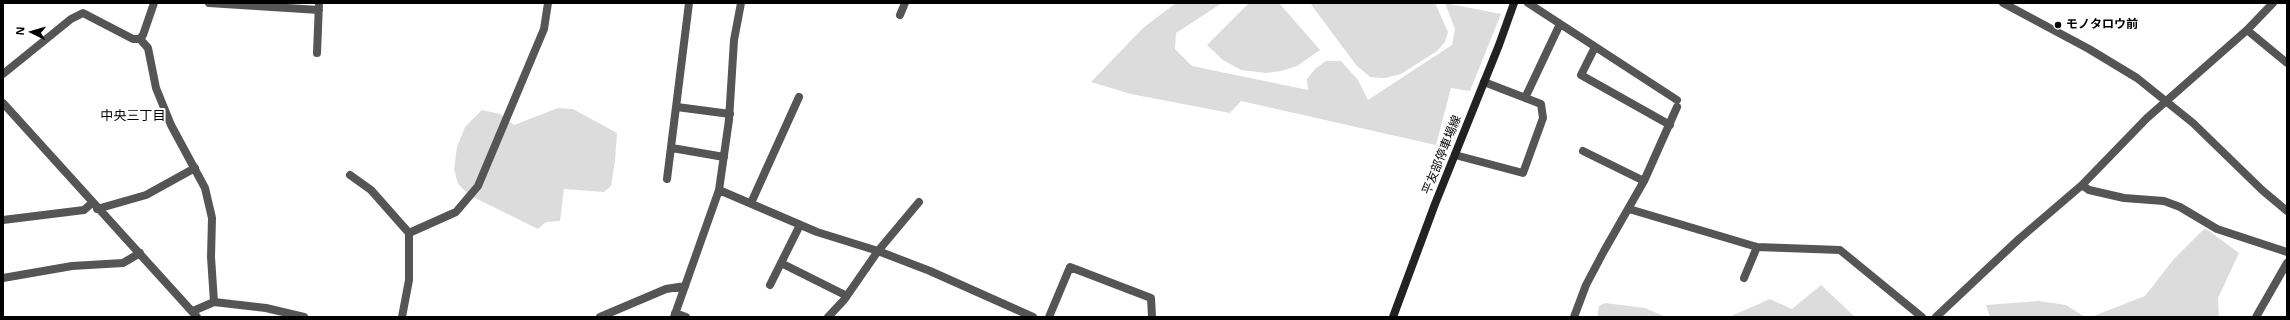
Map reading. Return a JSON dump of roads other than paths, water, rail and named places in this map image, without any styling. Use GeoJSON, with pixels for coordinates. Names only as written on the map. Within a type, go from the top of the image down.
{"type":"FeatureCollection","features":[{"type":"Feature","properties":{"kind":"main road","name":"平友部停車場線"},"geometry":{"type":"LineString","coordinates":[[1393,317],[1514,3]]}},
{"type":"Feature","properties":{"kind":"street"},"geometry":{"type":"LineString","coordinates":[[140,39],[143,35],[154,3]]}},
{"type":"Feature","properties":{"kind":"street"},"geometry":{"type":"LineString","coordinates":[[209,3],[319,6],[317,53]]}},
{"type":"Feature","properties":{"kind":"street"},"geometry":{"type":"LineString","coordinates":[[409,233],[456,212],[478,186],[544,29],[548,3]]}},
{"type":"Feature","properties":{"kind":"street"},"geometry":{"type":"LineString","coordinates":[[667,179],[677,107],[688,3]]}},
{"type":"Feature","properties":{"kind":"street"},"geometry":{"type":"LineString","coordinates":[[686,317],[674,315],[719,190],[730,114],[734,40],[741,3]]}},
{"type":"Feature","properties":{"kind":"street"},"geometry":{"type":"LineString","coordinates":[[900,15],[905,3]]}},
{"type":"Feature","properties":{"kind":"street"},"geometry":{"type":"LineString","coordinates":[[1528,3],[1677,103],[1670,125],[1644,181],[1590,278],[1574,317]]}},
{"type":"Feature","properties":{"kind":"street"},"geometry":{"type":"LineString","coordinates":[[2003,3],[2137,78],[2166,102],[2287,211]]}},
{"type":"Feature","properties":{"kind":"street"},"geometry":{"type":"LineString","coordinates":[[1936,317],[2019,239],[2082,185],[2146,118],[2166,102],[2246,30],[2273,3]]}},
{"type":"Feature","properties":{"kind":"street"},"geometry":{"type":"LineString","coordinates":[[3,74],[71,19],[83,13],[133,39],[140,39],[148,48],[156,88],[171,125],[205,188],[212,218],[211,256],[214,302]]}},
{"type":"Feature","properties":{"kind":"street"},"geometry":{"type":"LineString","coordinates":[[1525,98],[1560,24]]}},
{"type":"Feature","properties":{"kind":"street"},"geometry":{"type":"LineString","coordinates":[[2246,30],[2286,60]]}},
{"type":"Feature","properties":{"kind":"street"},"geometry":{"type":"LineString","coordinates":[[1595,47],[1581,75],[1670,125]]}},
{"type":"Feature","properties":{"kind":"street"},"geometry":{"type":"LineString","coordinates":[[1455,155],[1523,173],[1543,118],[1541,104],[1484,82]]}},
{"type":"Feature","properties":{"kind":"street"},"geometry":{"type":"LineString","coordinates":[[751,204],[799,97]]}},
{"type":"Feature","properties":{"kind":"street"},"geometry":{"type":"LineString","coordinates":[[677,107],[730,114]]}},
{"type":"Feature","properties":{"kind":"street"},"geometry":{"type":"LineString","coordinates":[[5,108],[195,314],[214,302],[266,308],[304,317]]}},
{"type":"Feature","properties":{"kind":"street"},"geometry":{"type":"LineString","coordinates":[[672,148],[724,157]]}},
{"type":"Feature","properties":{"kind":"street"},"geometry":{"type":"LineString","coordinates":[[1583,151],[1644,181]]}},
{"type":"Feature","properties":{"kind":"street"},"geometry":{"type":"LineString","coordinates":[[3,220],[84,210],[94,206],[146,195],[195,168]]}},
{"type":"Feature","properties":{"kind":"street"},"geometry":{"type":"LineString","coordinates":[[350,175],[371,190],[409,233],[409,280],[402,317]]}},
{"type":"Feature","properties":{"kind":"street"},"geometry":{"type":"LineString","coordinates":[[2082,185],[2089,190],[2124,198],[2168,203],[2217,229],[2287,252]]}},
{"type":"Feature","properties":{"kind":"street"},"geometry":{"type":"LineString","coordinates":[[719,190],[800,225],[878,251],[1033,317]]}},
{"type":"Feature","properties":{"kind":"street"},"geometry":{"type":"LineString","coordinates":[[828,317],[847,296],[878,251],[919,202]]}},
{"type":"Feature","properties":{"kind":"street"},"geometry":{"type":"LineString","coordinates":[[1629,209],[1757,247],[1840,250],[1922,317]]}},
{"type":"Feature","properties":{"kind":"street"},"geometry":{"type":"LineString","coordinates":[[770,285],[800,225]]}},
{"type":"Feature","properties":{"kind":"street"},"geometry":{"type":"LineString","coordinates":[[1744,278],[1757,247]]}},
{"type":"Feature","properties":{"kind":"street"},"geometry":{"type":"LineString","coordinates":[[3,278],[72,266],[123,263],[140,253]]}},
{"type":"Feature","properties":{"kind":"street"},"geometry":{"type":"LineString","coordinates":[[2256,317],[2287,263]]}},
{"type":"Feature","properties":{"kind":"street"},"geometry":{"type":"LineString","coordinates":[[780,264],[847,296]]}},
{"type":"Feature","properties":{"kind":"street"},"geometry":{"type":"LineString","coordinates":[[1049,317],[1070,267],[1151,298],[1152,317]]}},
{"type":"Feature","properties":{"kind":"street"},"geometry":{"type":"LineString","coordinates":[[600,317],[666,289],[685,286]]}},
{"type":"Feature","properties":{"kind":"place","name":"モノタロウ前"},"geometry":{"type":"Point","coordinates":[2058,25]}},
{"type":"Feature","properties":{"kind":"district","name":"中央三丁目"},"geometry":{"type":"Point","coordinates":[133,116]}}]}
